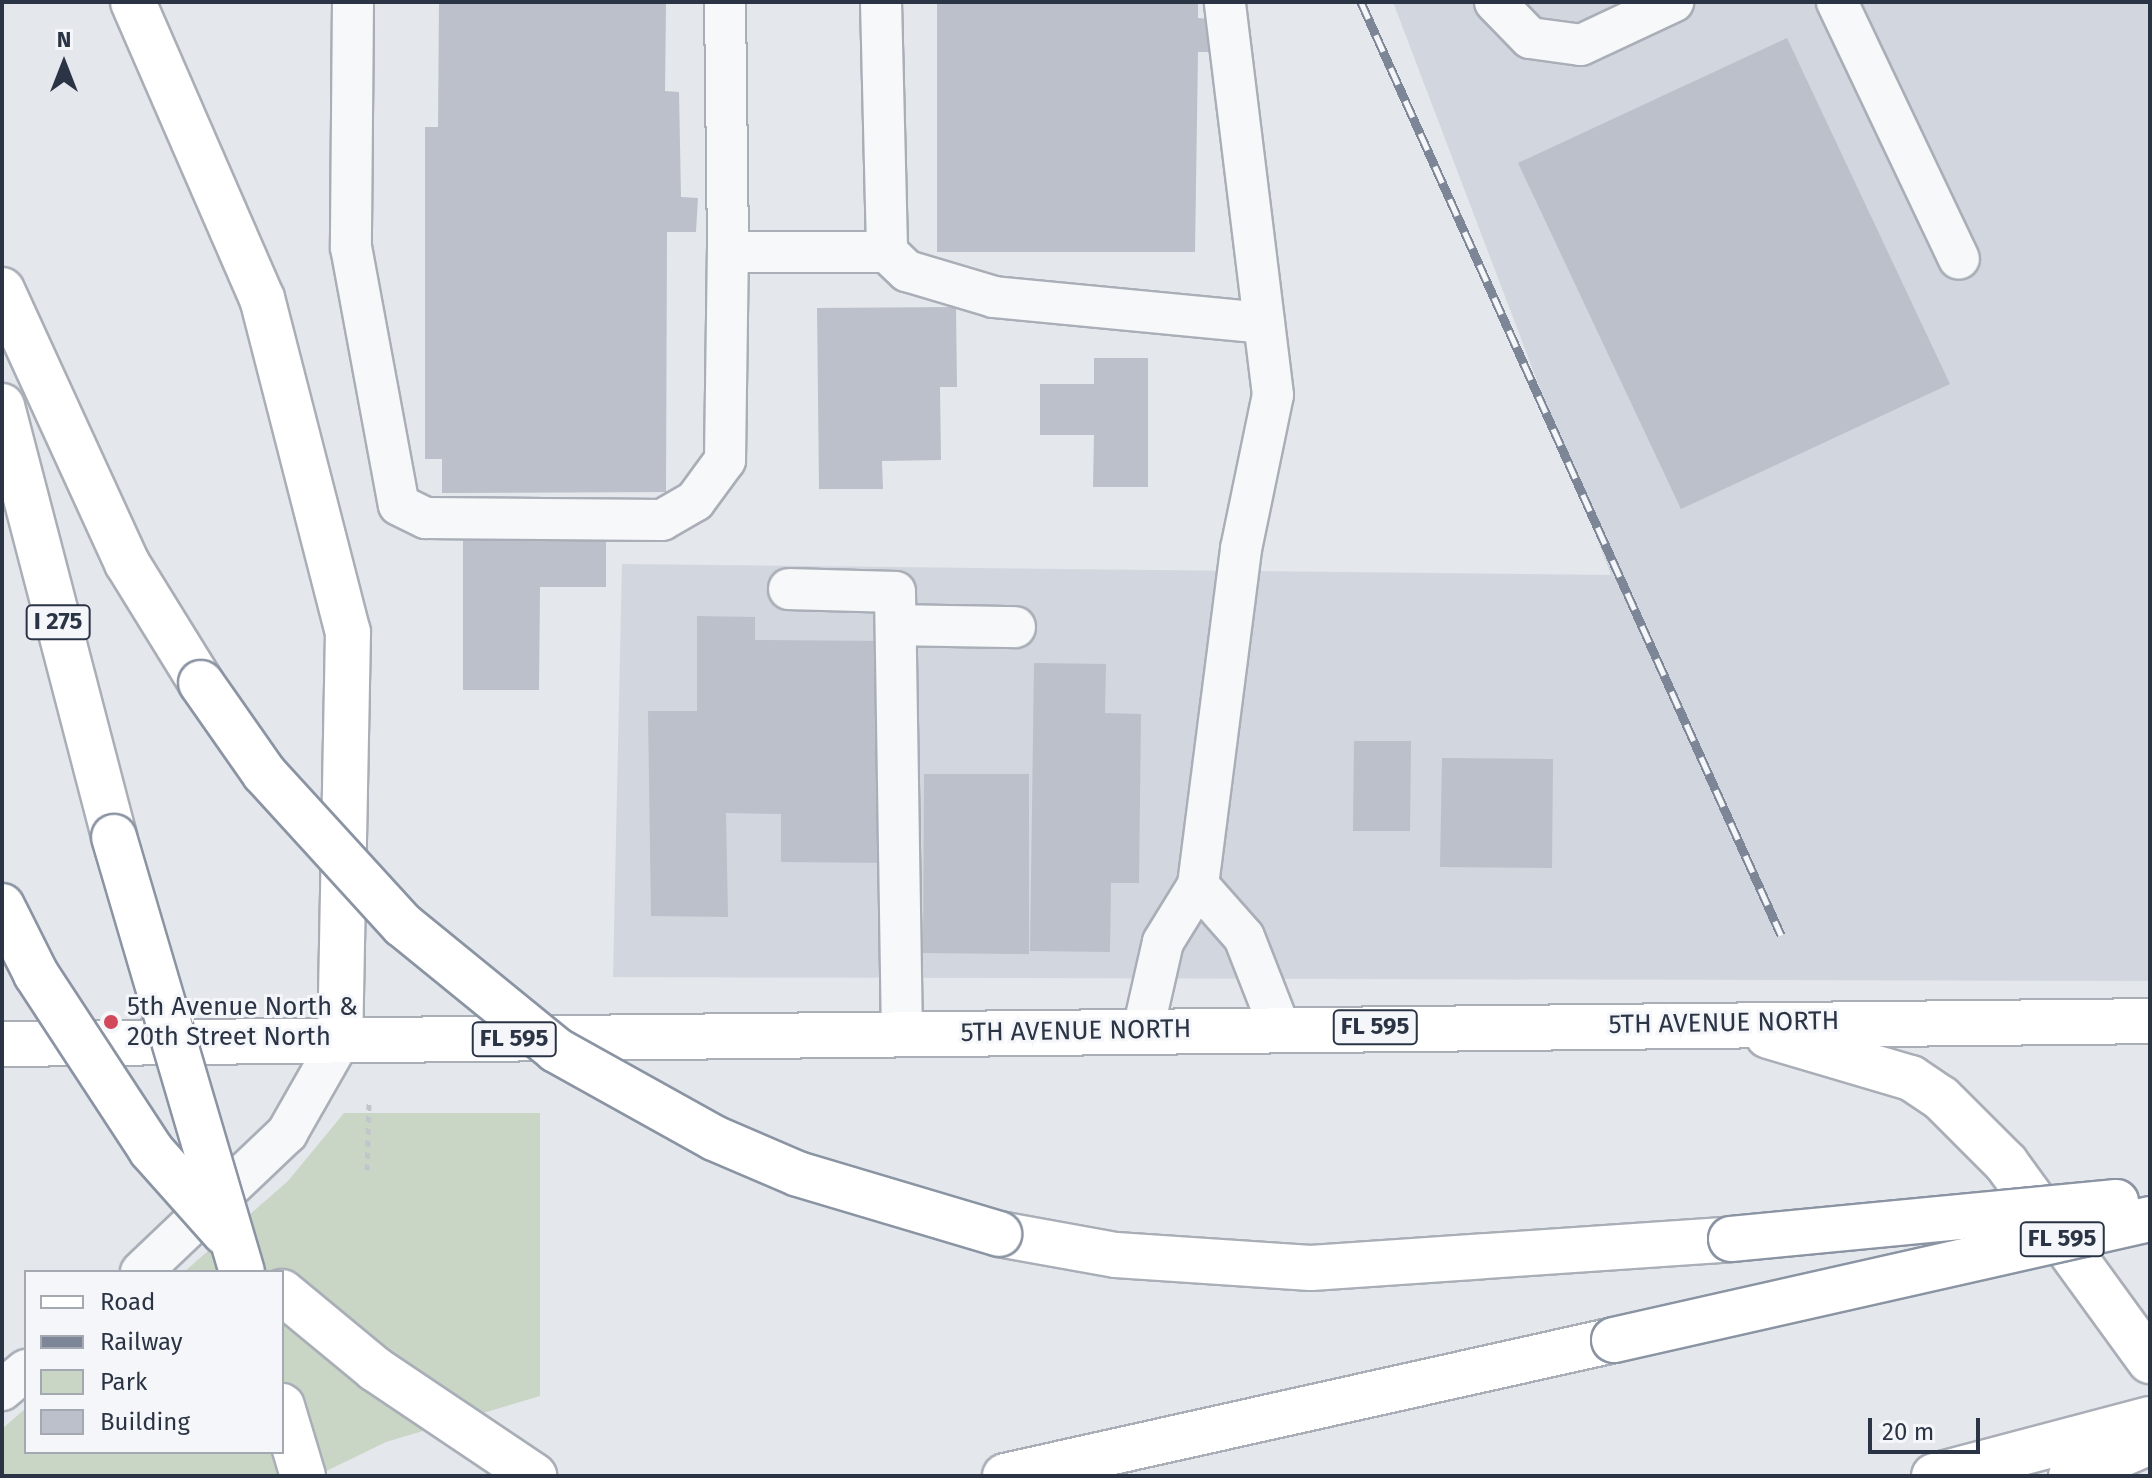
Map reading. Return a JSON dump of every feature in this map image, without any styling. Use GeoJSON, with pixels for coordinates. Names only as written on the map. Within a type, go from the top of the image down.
{"type":"FeatureCollection","features":[{"type":"Feature","properties":{"kind":"main road"},"geometry":{"type":"LineString","coordinates":[[133,2],[262,298],[348,632],[340,1040]]}},
{"type":"Feature","properties":{"kind":"main road"},"geometry":{"type":"LineString","coordinates":[[2,290],[127,563],[201,683],[264,773],[403,925],[556,1050],[714,1138],[798,1174],[999,1234],[1116,1255],[1311,1268],[1731,1239],[2150,1199]]}},
{"type":"Feature","properties":{"kind":"main road","name":"I 275"},"geometry":{"type":"LineString","coordinates":[[2,406],[114,837],[241,1270]]}},
{"type":"Feature","properties":{"kind":"main road"},"geometry":{"type":"LineString","coordinates":[[2,906],[36,974],[151,1150],[261,1270]]}},
{"type":"Feature","properties":{"kind":"main road","name":"5TH AVENUE NORTH"},"geometry":{"type":"LineString","coordinates":[[2,1044],[1724,1023],[2150,1021]]}},
{"type":"Feature","properties":{"kind":"main road","name":"FL 595"},"geometry":{"type":"LineString","coordinates":[[1724,1023],[1911,1078],[1941,1098],[2006,1163],[2150,1361]]}},
{"type":"Feature","properties":{"kind":"main road"},"geometry":{"type":"LineString","coordinates":[[1005,1476],[2150,1219]]}},
{"type":"Feature","properties":{"kind":"main road"},"geometry":{"type":"LineString","coordinates":[[284,1294],[375,1369],[534,1476]]}},
{"type":"Feature","properties":{"kind":"main road"},"geometry":{"type":"LineString","coordinates":[[284,1413],[303,1476]]}},
{"type":"Feature","properties":{"kind":"main road"},"geometry":{"type":"LineString","coordinates":[[1934,1476],[2150,1419]]}},
{"type":"Feature","properties":{"kind":"main road"},"geometry":{"type":"LineString","coordinates":[[2071,1476],[2150,1442]]}},
{"type":"Feature","properties":{"kind":"street"},"geometry":{"type":"LineString","coordinates":[[353,2],[351,247],[399,505],[426,518],[662,520],[695,501],[725,460],[728,252],[725,2]]}},
{"type":"Feature","properties":{"kind":"street"},"geometry":{"type":"LineString","coordinates":[[881,2],[887,252]]}},
{"type":"Feature","properties":{"kind":"street"},"geometry":{"type":"LineString","coordinates":[[1143,1030],[1163,942],[1198,885],[1241,549],[1273,395],[1225,2]]}},
{"type":"Feature","properties":{"kind":"street"},"geometry":{"type":"LineString","coordinates":[[1495,2],[1530,38],[1581,45],[1673,2]]}},
{"type":"Feature","properties":{"kind":"street"},"geometry":{"type":"LineString","coordinates":[[1837,2],[1959,259]]}},
{"type":"Feature","properties":{"kind":"street"},"geometry":{"type":"LineString","coordinates":[[728,252],[887,252],[907,271],[994,297],[1264,323]]}},
{"type":"Feature","properties":{"kind":"street"},"geometry":{"type":"LineString","coordinates":[[789,589],[895,592],[902,1034]]}},
{"type":"Feature","properties":{"kind":"street"},"geometry":{"type":"LineString","coordinates":[[896,625],[1015,627]]}},
{"type":"Feature","properties":{"kind":"street"},"geometry":{"type":"LineString","coordinates":[[1198,885],[1244,937],[1280,1029]]}},
{"type":"Feature","properties":{"kind":"street"},"geometry":{"type":"LineString","coordinates":[[143,1270],[287,1133],[340,1040]]}},
{"type":"Feature","properties":{"kind":"street"},"geometry":{"type":"LineString","coordinates":[[2,1390],[24,1372]]}},
{"type":"Feature","properties":{"kind":"path"},"geometry":{"type":"LineString","coordinates":[[367,1170],[369,1102]]}},
{"type":"Feature","properties":{"kind":"shaded area"},"geometry":{"type":"Polygon","coordinates":[[[1393,2],[2150,2],[2150,981],[613,977],[622,564],[1611,575],[1393,2]]]}},
{"type":"Feature","properties":{"kind":"green space"},"geometry":{"type":"Polygon","coordinates":[[[344,1113],[540,1113],[540,1396],[386,1442],[316,1476],[2,1476],[2,1429],[24,1410],[24,1454],[284,1454],[284,1270],[186,1270],[288,1181],[344,1113]]]}},
{"type":"Feature","properties":{"kind":"building"},"geometry":{"type":"Polygon","coordinates":[[[439,2],[666,2],[665,91],[679,92],[681,197],[698,198],[696,232],[667,232],[666,492],[442,493],[442,459],[425,459],[425,127],[438,127],[439,2]]]}},
{"type":"Feature","properties":{"kind":"building"},"geometry":{"type":"Polygon","coordinates":[[[937,2],[1198,2],[1198,18],[1221,20],[1219,52],[1198,52],[1195,252],[937,252],[937,2]]]}},
{"type":"Feature","properties":{"kind":"building"},"geometry":{"type":"Polygon","coordinates":[[[1787,38],[1950,384],[1681,509],[1518,163],[1787,38]]]}},
{"type":"Feature","properties":{"kind":"building"},"geometry":{"type":"Polygon","coordinates":[[[956,307],[957,387],[940,387],[941,460],[882,461],[883,489],[819,489],[817,308],[956,307]]]}},
{"type":"Feature","properties":{"kind":"building"},"geometry":{"type":"Polygon","coordinates":[[[1094,358],[1148,358],[1148,487],[1093,487],[1094,435],[1040,435],[1040,384],[1094,384],[1094,358]]]}},
{"type":"Feature","properties":{"kind":"building"},"geometry":{"type":"Polygon","coordinates":[[[463,540],[606,541],[606,587],[540,587],[539,690],[463,690],[463,540]]]}},
{"type":"Feature","properties":{"kind":"building"},"geometry":{"type":"Polygon","coordinates":[[[697,616],[755,617],[755,640],[888,641],[887,863],[781,862],[781,814],[726,813],[728,917],[651,916],[648,711],[697,711],[697,616]]]}},
{"type":"Feature","properties":{"kind":"building"},"geometry":{"type":"Polygon","coordinates":[[[1034,663],[1106,664],[1105,713],[1141,714],[1139,883],[1111,883],[1110,952],[1030,951],[1034,663]]]}},
{"type":"Feature","properties":{"kind":"building"},"geometry":{"type":"Polygon","coordinates":[[[1354,741],[1411,741],[1410,831],[1353,831],[1354,741]]]}},
{"type":"Feature","properties":{"kind":"building"},"geometry":{"type":"Polygon","coordinates":[[[1442,758],[1553,759],[1552,868],[1440,867],[1442,758]]]}},
{"type":"Feature","properties":{"kind":"building"},"geometry":{"type":"Polygon","coordinates":[[[924,774],[1029,774],[1029,954],[923,953],[924,774]]]}},
{"type":"Feature","properties":{"kind":"railway"},"geometry":{"type":"LineString","coordinates":[[1361,2],[1781,935]]}},
{"type":"Feature","properties":{"kind":"place","name":"5th Avenue North & 20th Street North"},"geometry":{"type":"Point","coordinates":[111,1022]}}]}
